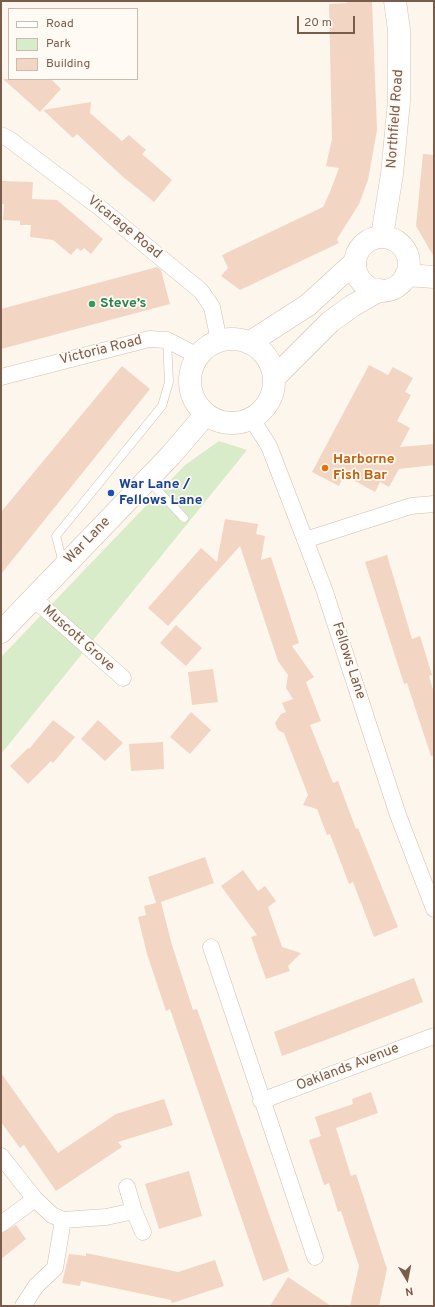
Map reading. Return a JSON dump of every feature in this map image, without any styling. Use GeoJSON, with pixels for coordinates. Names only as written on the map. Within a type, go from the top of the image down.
{"type":"FeatureCollection","features":[{"type":"Feature","properties":{"kind":"street","name":"Northfield Road"},"geometry":{"type":"LineString","coordinates":[[382,236],[392,174],[399,101],[399,37],[395,1]]}},
{"type":"Feature","properties":{"kind":"street","name":"Vicarage Road"},"geometry":{"type":"LineString","coordinates":[[1,135],[9,139],[99,207],[201,291],[212,307],[219,341]]}},
{"type":"Feature","properties":{"kind":"street"},"geometry":{"type":"LineString","coordinates":[[274,378],[330,322],[352,306],[380,290],[395,287],[406,275],[409,264],[407,254],[401,245],[392,239],[382,236],[366,241],[356,254],[355,262],[356,272],[361,281],[370,288],[380,290]]}},
{"type":"Feature","properties":{"kind":"street"},"geometry":{"type":"LineString","coordinates":[[249,343],[308,305],[355,262]]}},
{"type":"Feature","properties":{"kind":"street"},"geometry":{"type":"LineString","coordinates":[[406,275],[434,276]]}},
{"type":"Feature","properties":{"kind":"street","name":"Victoria Road"},"geometry":{"type":"LineString","coordinates":[[1,377],[149,339],[167,340],[198,356]]}},
{"type":"Feature","properties":{"kind":"street"},"geometry":{"type":"LineString","coordinates":[[240,340],[249,343],[259,349],[272,367],[274,378],[273,390],[268,402],[261,411],[251,418],[240,422],[228,423],[216,420],[206,414],[197,404],[192,393],[190,380],[192,367],[198,356],[208,347],[219,341],[240,340]]}},
{"type":"Feature","properties":{"kind":"street","name":"War Lane"},"geometry":{"type":"LineString","coordinates":[[1,632],[171,456],[206,414]]}},
{"type":"Feature","properties":{"kind":"street","name":"Fellows Lane"},"geometry":{"type":"LineString","coordinates":[[251,418],[269,446],[324,589],[398,815],[434,909]]}},
{"type":"Feature","properties":{"kind":"street"},"geometry":{"type":"LineString","coordinates":[[305,540],[411,506],[434,504]]}},
{"type":"Feature","properties":{"kind":"street","name":"Muscott Grove"},"geometry":{"type":"LineString","coordinates":[[34,599],[123,678]]}},
{"type":"Feature","properties":{"kind":"street"},"geometry":{"type":"LineString","coordinates":[[211,947],[314,1257]]}},
{"type":"Feature","properties":{"kind":"street","name":"Oaklands Avenue"},"geometry":{"type":"LineString","coordinates":[[261,1101],[434,1036]]}},
{"type":"Feature","properties":{"kind":"street"},"geometry":{"type":"LineString","coordinates":[[1,1156],[35,1199],[52,1215],[64,1220],[106,1217],[134,1211]]}},
{"type":"Feature","properties":{"kind":"street"},"geometry":{"type":"LineString","coordinates":[[127,1187],[134,1211],[143,1232]]}},
{"type":"Feature","properties":{"kind":"street"},"geometry":{"type":"LineString","coordinates":[[1,1224],[35,1199]]}},
{"type":"Feature","properties":{"kind":"street"},"geometry":{"type":"LineString","coordinates":[[23,1306],[36,1286],[54,1268],[64,1220]]}},
{"type":"Feature","properties":{"kind":"lane"},"geometry":{"type":"LineString","coordinates":[[64,566],[56,536],[162,406],[169,382],[167,340]]}},
{"type":"Feature","properties":{"kind":"lane"},"geometry":{"type":"LineString","coordinates":[[148,480],[184,518]]}},
{"type":"Feature","properties":{"kind":"green space"},"geometry":{"type":"Polygon","coordinates":[[[219,441],[247,450],[1,754],[1,657],[185,465],[219,441]]]}},
{"type":"Feature","properties":{"kind":"building"},"geometry":{"type":"Polygon","coordinates":[[[347,1],[372,1],[377,130],[368,180],[359,204],[337,239],[339,243],[240,290],[221,276],[228,268],[222,255],[323,207],[339,168],[326,166],[332,139],[329,4],[347,3],[347,1]]]}},
{"type":"Feature","properties":{"kind":"building"},"geometry":{"type":"Polygon","coordinates":[[[3,79],[52,80],[61,89],[40,112],[3,79]]]}},
{"type":"Feature","properties":{"kind":"building"},"geometry":{"type":"Polygon","coordinates":[[[91,102],[90,113],[122,141],[129,135],[146,150],[142,154],[172,180],[154,202],[122,176],[77,134],[73,138],[43,110],[91,102]]]}},
{"type":"Feature","properties":{"kind":"building"},"geometry":{"type":"Polygon","coordinates":[[[423,154],[434,155],[434,257],[416,226],[423,154]]]}},
{"type":"Feature","properties":{"kind":"building"},"geometry":{"type":"Polygon","coordinates":[[[1,181],[33,182],[32,199],[57,200],[103,239],[91,254],[84,248],[81,251],[77,248],[71,255],[53,240],[30,237],[31,225],[20,225],[20,221],[3,220],[4,204],[1,204],[1,181]]]}},
{"type":"Feature","properties":{"kind":"building"},"geometry":{"type":"Polygon","coordinates":[[[157,267],[161,270],[170,304],[1,349],[1,309],[157,267]]]}},
{"type":"Feature","properties":{"kind":"building"},"geometry":{"type":"Polygon","coordinates":[[[369,365],[388,375],[393,367],[413,378],[405,392],[411,395],[397,421],[410,428],[400,447],[434,444],[434,465],[399,469],[389,487],[380,482],[375,492],[344,475],[339,486],[312,472],[369,365]]]}},
{"type":"Feature","properties":{"kind":"building"},"geometry":{"type":"Polygon","coordinates":[[[122,366],[150,389],[1,574],[1,512],[122,366]]]}},
{"type":"Feature","properties":{"kind":"building"},"geometry":{"type":"Polygon","coordinates":[[[225,519],[258,524],[256,534],[265,536],[261,560],[271,557],[299,643],[292,646],[314,677],[306,682],[321,721],[310,725],[333,783],[338,781],[356,829],[358,828],[398,927],[374,937],[353,882],[349,884],[330,834],[327,835],[317,809],[303,805],[308,795],[284,733],[278,730],[275,723],[281,714],[286,712],[282,703],[293,699],[286,688],[288,675],[278,661],[240,546],[168,626],[148,608],[201,548],[217,562],[225,519]]]}},
{"type":"Feature","properties":{"kind":"building"},"geometry":{"type":"Polygon","coordinates":[[[387,555],[412,639],[420,636],[432,675],[429,676],[434,693],[434,756],[431,756],[407,683],[404,684],[365,562],[387,555]]]}},
{"type":"Feature","properties":{"kind":"building"},"geometry":{"type":"Polygon","coordinates":[[[176,625],[202,648],[186,666],[160,643],[176,625]]]}},
{"type":"Feature","properties":{"kind":"building"},"geometry":{"type":"Polygon","coordinates":[[[213,669],[218,702],[192,705],[188,672],[213,669]]]}},
{"type":"Feature","properties":{"kind":"building"},"geometry":{"type":"Polygon","coordinates":[[[191,712],[211,730],[190,754],[170,737],[191,712]]]}},
{"type":"Feature","properties":{"kind":"building"},"geometry":{"type":"Polygon","coordinates":[[[53,720],[75,737],[53,763],[51,761],[28,784],[10,766],[28,748],[29,749],[53,720]]]}},
{"type":"Feature","properties":{"kind":"building"},"geometry":{"type":"Polygon","coordinates":[[[98,720],[123,743],[105,761],[81,739],[98,720]]]}},
{"type":"Feature","properties":{"kind":"building"},"geometry":{"type":"Polygon","coordinates":[[[163,742],[164,769],[131,771],[129,744],[163,742]]]}},
{"type":"Feature","properties":{"kind":"building"},"geometry":{"type":"Polygon","coordinates":[[[205,857],[214,883],[161,902],[172,945],[193,1010],[197,1009],[289,1271],[263,1281],[170,1009],[166,1011],[147,954],[138,917],[146,915],[144,906],[156,903],[148,877],[205,857]]]}},
{"type":"Feature","properties":{"kind":"building"},"geometry":{"type":"Polygon","coordinates":[[[243,870],[258,891],[265,886],[276,901],[268,907],[282,947],[301,953],[288,966],[290,971],[266,979],[251,937],[257,935],[221,886],[243,870]]]}},
{"type":"Feature","properties":{"kind":"building"},"geometry":{"type":"Polygon","coordinates":[[[414,978],[423,1002],[282,1056],[274,1032],[414,978]]]}},
{"type":"Feature","properties":{"kind":"building"},"geometry":{"type":"Polygon","coordinates":[[[1,1073],[58,1153],[116,1114],[164,1099],[173,1125],[118,1142],[122,1147],[56,1191],[24,1145],[20,1148],[1,1122],[1,1073]]]}},
{"type":"Feature","properties":{"kind":"building"},"geometry":{"type":"Polygon","coordinates":[[[371,1092],[378,1113],[336,1128],[351,1176],[356,1174],[387,1269],[379,1306],[350,1306],[359,1266],[341,1211],[338,1212],[329,1183],[324,1185],[309,1140],[321,1136],[315,1117],[353,1104],[352,1099],[371,1092]]]}},
{"type":"Feature","properties":{"kind":"building"},"geometry":{"type":"Polygon","coordinates":[[[189,1171],[202,1216],[159,1229],[145,1184],[189,1171]]]}},
{"type":"Feature","properties":{"kind":"building"},"geometry":{"type":"Polygon","coordinates":[[[16,1225],[26,1239],[1,1259],[1,1233],[16,1225]]]}},
{"type":"Feature","properties":{"kind":"building"},"geometry":{"type":"Polygon","coordinates":[[[86,1253],[178,1272],[215,1260],[224,1286],[172,1303],[171,1300],[81,1281],[80,1286],[62,1283],[69,1254],[86,1256],[86,1253]]]}},
{"type":"Feature","properties":{"kind":"building"},"geometry":{"type":"Polygon","coordinates":[[[288,1277],[331,1306],[270,1306],[288,1277]]]}},
{"type":"Feature","properties":{"kind":"place","name":"Steve’s"},"geometry":{"type":"Point","coordinates":[92,304]}},
{"type":"Feature","properties":{"kind":"place","name":"Harborne Fish Bar"},"geometry":{"type":"Point","coordinates":[325,468]}},
{"type":"Feature","properties":{"kind":"place","name":"War Lane / Fellows Lane"},"geometry":{"type":"Point","coordinates":[111,493]}}]}
